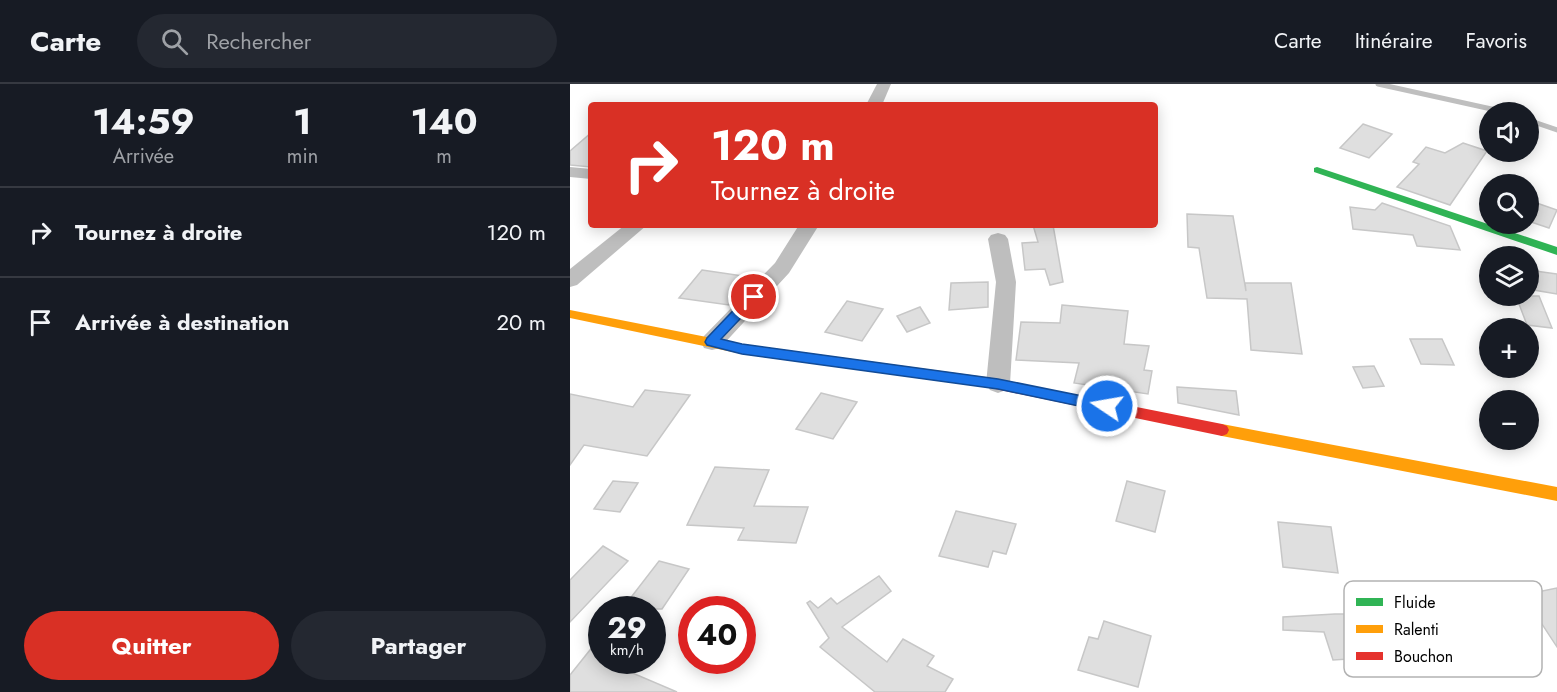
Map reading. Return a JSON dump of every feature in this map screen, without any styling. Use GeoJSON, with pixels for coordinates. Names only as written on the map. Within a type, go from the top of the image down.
{"type":"FeatureCollection","features":[{"type":"Feature","properties":{"kind":"street"},"geometry":{"type":"LineString","coordinates":[[875,102],[884,84]]}},
{"type":"Feature","properties":{"kind":"street"},"geometry":{"type":"LineString","coordinates":[[1317,170],[1557,251]]}},
{"type":"Feature","properties":{"kind":"street"},"geometry":{"type":"LineString","coordinates":[[570,172],[588,174]]}},
{"type":"Feature","properties":{"kind":"street"},"geometry":{"type":"LineString","coordinates":[[570,280],[633,228]]}},
{"type":"Feature","properties":{"kind":"street"},"geometry":{"type":"LineString","coordinates":[[711,342],[782,268],[807,228]]}},
{"type":"Feature","properties":{"kind":"street"},"geometry":{"type":"LineString","coordinates":[[998,239],[1006,282],[998,384]]}},
{"type":"Feature","properties":{"kind":"street"},"geometry":{"type":"LineString","coordinates":[[570,314],[742,349],[998,384],[1557,494]]}},
{"type":"Feature","properties":{"kind":"building"},"geometry":{"type":"Polygon","coordinates":[[[1363,124],[1392,134],[1369,158],[1340,148],[1363,124]]]}},
{"type":"Feature","properties":{"kind":"building"},"geometry":{"type":"Polygon","coordinates":[[[588,136],[588,167],[570,165],[570,151],[588,136]]]}},
{"type":"Feature","properties":{"kind":"building"},"geometry":{"type":"Polygon","coordinates":[[[1463,143],[1479,148],[1479,162],[1450,205],[1397,187],[1419,164],[1413,162],[1426,147],[1445,153],[1463,143]]]}},
{"type":"Feature","properties":{"kind":"building"},"geometry":{"type":"Polygon","coordinates":[[[1382,203],[1450,226],[1460,250],[1417,246],[1413,235],[1353,229],[1350,207],[1375,210],[1382,203]]]}},
{"type":"Feature","properties":{"kind":"building"},"geometry":{"type":"Polygon","coordinates":[[[1539,204],[1557,210],[1549,228],[1539,225],[1539,204]]]}},
{"type":"Feature","properties":{"kind":"building"},"geometry":{"type":"Polygon","coordinates":[[[1187,214],[1233,216],[1246,291],[1245,283],[1291,283],[1302,354],[1251,350],[1247,299],[1207,298],[1199,248],[1188,247],[1187,214]]]}},
{"type":"Feature","properties":{"kind":"building"},"geometry":{"type":"Polygon","coordinates":[[[1034,228],[1054,228],[1063,282],[1050,285],[1045,269],[1025,270],[1022,243],[1038,242],[1034,228]]]}},
{"type":"Feature","properties":{"kind":"building"},"geometry":{"type":"Polygon","coordinates":[[[702,270],[750,277],[729,305],[679,298],[702,270]]]}},
{"type":"Feature","properties":{"kind":"building"},"geometry":{"type":"Polygon","coordinates":[[[1539,272],[1557,274],[1557,294],[1539,291],[1539,272]]]}},
{"type":"Feature","properties":{"kind":"building"},"geometry":{"type":"Polygon","coordinates":[[[988,282],[988,307],[949,310],[951,283],[988,282]]]}},
{"type":"Feature","properties":{"kind":"building"},"geometry":{"type":"Polygon","coordinates":[[[1539,296],[1552,328],[1539,326],[1539,318],[1524,318],[1520,306],[1539,306],[1539,296]]]}},
{"type":"Feature","properties":{"kind":"building"},"geometry":{"type":"Polygon","coordinates":[[[847,301],[883,309],[862,341],[825,332],[847,301]]]}},
{"type":"Feature","properties":{"kind":"building"},"geometry":{"type":"Polygon","coordinates":[[[1062,305],[1128,311],[1124,344],[1149,346],[1144,370],[1152,371],[1148,394],[1074,383],[1079,363],[1016,360],[1021,322],[1060,323],[1062,305]]]}},
{"type":"Feature","properties":{"kind":"building"},"geometry":{"type":"Polygon","coordinates":[[[920,307],[930,323],[907,332],[897,316],[920,307]]]}},
{"type":"Feature","properties":{"kind":"building"},"geometry":{"type":"Polygon","coordinates":[[[1410,339],[1442,339],[1454,365],[1421,364],[1410,339]]]}},
{"type":"Feature","properties":{"kind":"building"},"geometry":{"type":"Polygon","coordinates":[[[1374,366],[1384,386],[1363,388],[1353,367],[1374,366]]]}},
{"type":"Feature","properties":{"kind":"building"},"geometry":{"type":"Polygon","coordinates":[[[1177,387],[1236,391],[1239,415],[1178,403],[1177,387]]]}},
{"type":"Feature","properties":{"kind":"building"},"geometry":{"type":"Polygon","coordinates":[[[645,390],[690,395],[647,456],[584,445],[570,465],[570,394],[633,407],[645,390]]]}},
{"type":"Feature","properties":{"kind":"building"},"geometry":{"type":"Polygon","coordinates":[[[821,393],[857,402],[833,439],[796,429],[821,393]]]}},
{"type":"Feature","properties":{"kind":"building"},"geometry":{"type":"Polygon","coordinates":[[[715,467],[769,470],[754,506],[808,507],[796,543],[738,540],[744,528],[687,525],[715,467]]]}},
{"type":"Feature","properties":{"kind":"building"},"geometry":{"type":"Polygon","coordinates":[[[613,481],[638,483],[620,512],[594,509],[613,481]]]}},
{"type":"Feature","properties":{"kind":"building"},"geometry":{"type":"Polygon","coordinates":[[[1127,481],[1165,491],[1155,532],[1116,521],[1127,481]]]}},
{"type":"Feature","properties":{"kind":"building"},"geometry":{"type":"Polygon","coordinates":[[[956,511],[1016,524],[1006,554],[993,551],[988,567],[939,556],[956,511]]]}},
{"type":"Feature","properties":{"kind":"building"},"geometry":{"type":"Polygon","coordinates":[[[1278,522],[1331,527],[1338,573],[1283,567],[1278,522]]]}},
{"type":"Feature","properties":{"kind":"building"},"geometry":{"type":"Polygon","coordinates":[[[603,546],[628,561],[595,596],[588,596],[588,603],[570,622],[570,580],[603,546]]]}},
{"type":"Feature","properties":{"kind":"building"},"geometry":{"type":"Polygon","coordinates":[[[659,561],[689,569],[666,603],[666,596],[632,596],[659,561]]]}},
{"type":"Feature","properties":{"kind":"building"},"geometry":{"type":"Polygon","coordinates":[[[879,576],[891,591],[842,627],[887,662],[903,639],[934,656],[927,666],[953,679],[945,692],[875,692],[820,647],[829,638],[807,603],[810,601],[818,608],[831,598],[837,604],[879,576]]]}},
{"type":"Feature","properties":{"kind":"building"},"geometry":{"type":"Polygon","coordinates":[[[1557,588],[1557,647],[1542,624],[1542,591],[1557,588]]]}},
{"type":"Feature","properties":{"kind":"building"},"geometry":{"type":"Polygon","coordinates":[[[1344,614],[1344,659],[1333,660],[1324,632],[1283,630],[1283,617],[1344,614]]]}},
{"type":"Feature","properties":{"kind":"building"},"geometry":{"type":"Polygon","coordinates":[[[1104,621],[1151,636],[1138,687],[1078,670],[1089,637],[1098,639],[1104,621]]]}},
{"type":"Feature","properties":{"kind":"building"},"geometry":{"type":"Polygon","coordinates":[[[588,652],[588,674],[635,674],[677,692],[570,692],[570,675],[588,652]]]}},
{"type":"Feature","properties":{"kind":"waterway"},"geometry":{"type":"LineString","coordinates":[[1378,84],[1479,106]]}},
{"type":"Feature","properties":{"kind":"waterway"},"geometry":{"type":"LineString","coordinates":[[1539,124],[1557,130]]}},
{"type":"Feature","properties":{"kind":"traffic: fast"},"geometry":{"type":"LineString","coordinates":[[1317,170],[1557,251]]}},
{"type":"Feature","properties":{"kind":"traffic: slow"},"geometry":{"type":"LineString","coordinates":[[570,314],[742,349],[986,382]]}},
{"type":"Feature","properties":{"kind":"traffic: slow"},"geometry":{"type":"LineString","coordinates":[[1222,430],[1557,494]]}},
{"type":"Feature","properties":{"kind":"traffic: jam"},"geometry":{"type":"LineString","coordinates":[[986,382],[1222,430]]}},
{"type":"Feature","properties":{"kind":"route"},"geometry":{"type":"LineString","coordinates":[[754,297],[711,342],[742,349],[998,384],[1107,406]]}}]}
